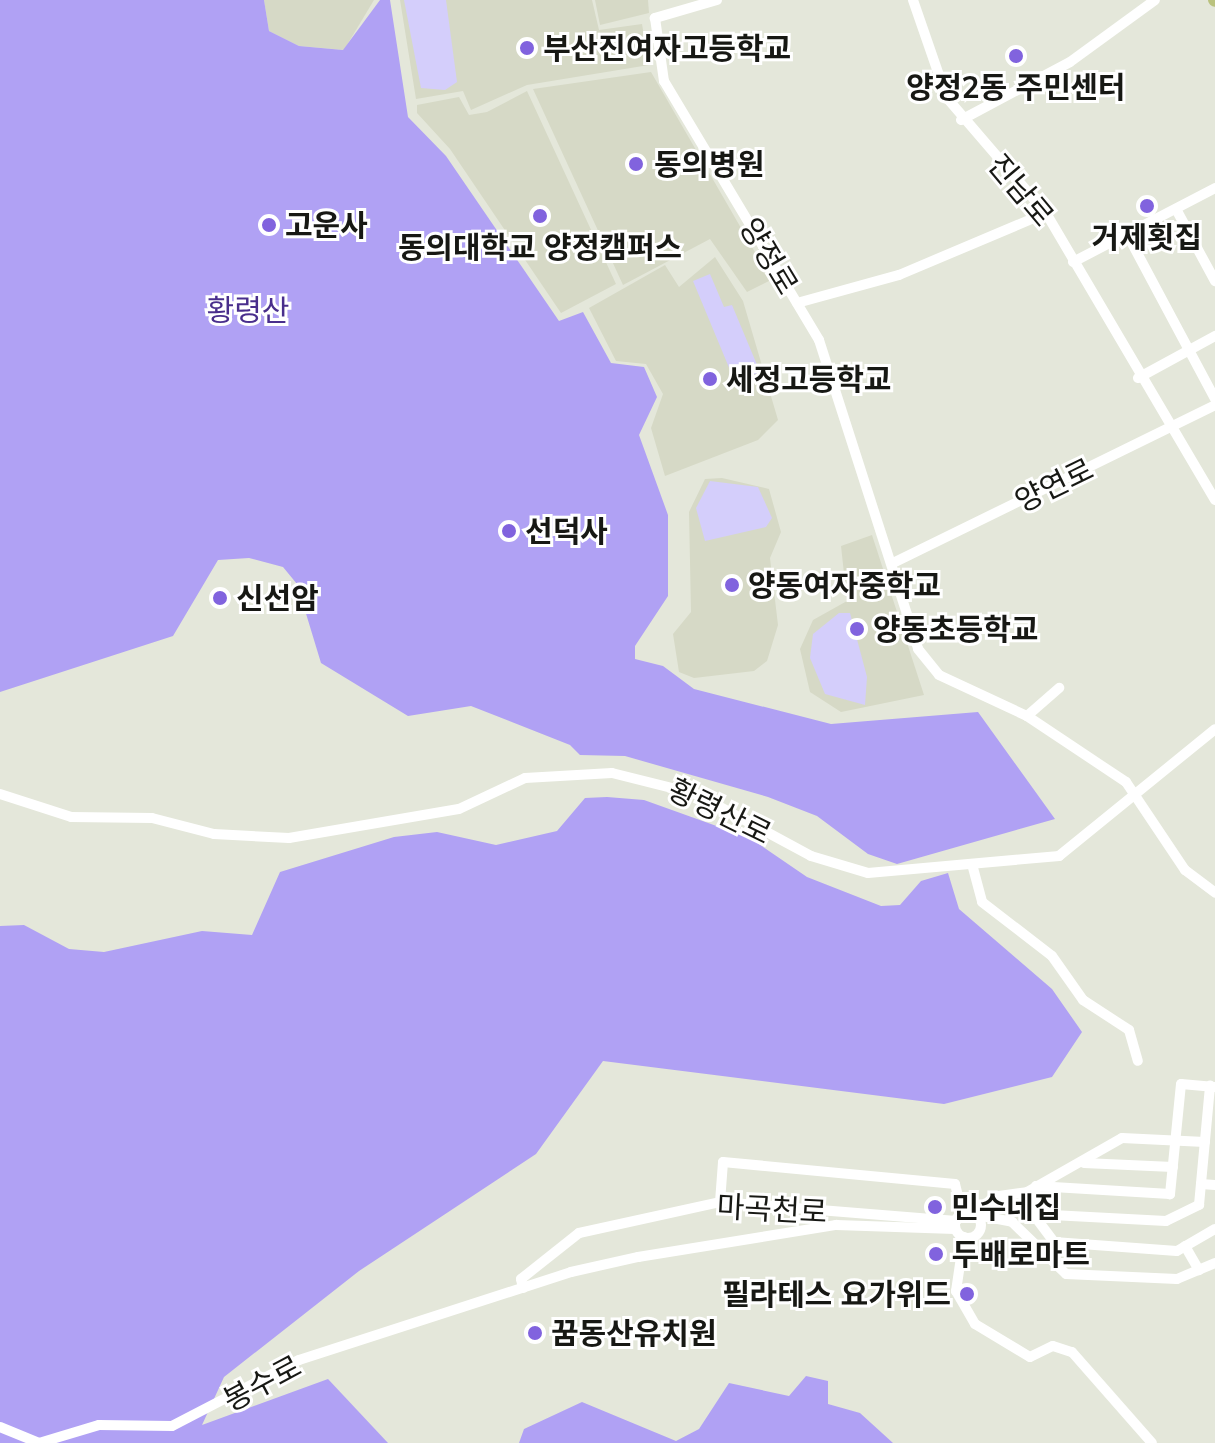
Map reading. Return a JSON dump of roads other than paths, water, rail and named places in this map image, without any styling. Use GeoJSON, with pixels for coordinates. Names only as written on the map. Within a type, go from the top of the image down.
{"type":"FeatureCollection","features":[{"type":"Feature","properties":{"kind":"street","name":"양정로"},"geometry":{"type":"LineString","coordinates":[[717,0],[655,18],[664,81],[819,340],[893,563],[918,649],[939,675],[1027,716],[1132,790]]}},
{"type":"Feature","properties":{"kind":"street","name":"진남로"},"geometry":{"type":"LineString","coordinates":[[913,0],[961,120],[1046,213],[1167,430],[1214,496]]}},
{"type":"Feature","properties":{"kind":"street"},"geometry":{"type":"LineString","coordinates":[[961,120],[1070,62],[1155,0]]}},
{"type":"Feature","properties":{"kind":"street"},"geometry":{"type":"LineString","coordinates":[[1073,262],[1215,188]]}},
{"type":"Feature","properties":{"kind":"street"},"geometry":{"type":"LineString","coordinates":[[1176,209],[1215,281]]}},
{"type":"Feature","properties":{"kind":"street"},"geometry":{"type":"LineString","coordinates":[[797,303],[899,275],[1046,213]]}},
{"type":"Feature","properties":{"kind":"street"},"geometry":{"type":"LineString","coordinates":[[1127,234],[1215,402]]}},
{"type":"Feature","properties":{"kind":"street"},"geometry":{"type":"LineString","coordinates":[[1138,378],[1215,336]]}},
{"type":"Feature","properties":{"kind":"street","name":"양연로"},"geometry":{"type":"LineString","coordinates":[[893,563],[1167,430],[1215,402]]}},
{"type":"Feature","properties":{"kind":"street"},"geometry":{"type":"LineString","coordinates":[[1027,716],[1059,688]]}},
{"type":"Feature","properties":{"kind":"street","name":"황령산로"},"geometry":{"type":"LineString","coordinates":[[0,794],[71,817],[152,818],[214,834],[289,838],[459,809],[525,778],[612,773],[696,794],[843,867],[868,873],[1059,856],[1132,790],[1215,729]]}},
{"type":"Feature","properties":{"kind":"street"},"geometry":{"type":"LineString","coordinates":[[1132,790],[1185,870],[1215,893]]}},
{"type":"Feature","properties":{"kind":"street"},"geometry":{"type":"LineString","coordinates":[[972,864],[982,902],[1052,956],[1083,1000],[1129,1030],[1138,1061]]}},
{"type":"Feature","properties":{"kind":"street"},"geometry":{"type":"LineString","coordinates":[[1033,1214],[1166,1221],[1199,1205],[1212,1087],[1181,1084],[1170,1194],[1036,1186]]}},
{"type":"Feature","properties":{"kind":"street"},"geometry":{"type":"LineString","coordinates":[[967,1222],[1084,1163],[1122,1138],[1205,1142]]}},
{"type":"Feature","properties":{"kind":"street"},"geometry":{"type":"LineString","coordinates":[[720,1202],[723,1162],[955,1184],[967,1222],[955,1267],[962,1310],[1030,1357],[1053,1346],[1072,1352],[1152,1443]]}},
{"type":"Feature","properties":{"kind":"street"},"geometry":{"type":"LineString","coordinates":[[1084,1163],[1173,1167]]}},
{"type":"Feature","properties":{"kind":"street"},"geometry":{"type":"LineString","coordinates":[[1201,1184],[1215,1185]]}},
{"type":"Feature","properties":{"kind":"street"},"geometry":{"type":"LineString","coordinates":[[1036,1186],[1033,1214],[1054,1242]]}},
{"type":"Feature","properties":{"kind":"street","name":"마곡천로"},"geometry":{"type":"LineString","coordinates":[[523,1288],[521,1279],[579,1233],[720,1202],[967,1222],[996,1215],[1019,1227],[1066,1274],[1177,1279],[1215,1263]]}},
{"type":"Feature","properties":{"kind":"street","name":"봉수로"},"geometry":{"type":"LineString","coordinates":[[0,1427],[39,1443],[99,1425],[172,1426],[299,1360],[523,1288],[638,1257],[836,1225],[967,1222]]}},
{"type":"Feature","properties":{"kind":"street"},"geometry":{"type":"LineString","coordinates":[[1043,1252],[1054,1242],[1185,1246],[1215,1229]]}},
{"type":"Feature","properties":{"kind":"street"},"geometry":{"type":"LineString","coordinates":[[1185,1246],[1199,1270]]}},
{"type":"Feature","properties":{"kind":"place","name":"부산진여자고등학교"},"geometry":{"type":"Point","coordinates":[527,48]}},
{"type":"Feature","properties":{"kind":"place","name":"양정2동 주민센터"},"geometry":{"type":"Point","coordinates":[1016,56]}},
{"type":"Feature","properties":{"kind":"place","name":"동의병원"},"geometry":{"type":"Point","coordinates":[636,164]}},
{"type":"Feature","properties":{"kind":"place","name":"거제횟집"},"geometry":{"type":"Point","coordinates":[1147,206]}},
{"type":"Feature","properties":{"kind":"place","name":"동의대학교 양정캠퍼스"},"geometry":{"type":"Point","coordinates":[540,216]}},
{"type":"Feature","properties":{"kind":"place","name":"고운사"},"geometry":{"type":"Point","coordinates":[269,225]}},
{"type":"Feature","properties":{"kind":"place","name":"세정고등학교"},"geometry":{"type":"Point","coordinates":[710,379]}},
{"type":"Feature","properties":{"kind":"place","name":"선덕사"},"geometry":{"type":"Point","coordinates":[509,531]}},
{"type":"Feature","properties":{"kind":"place","name":"양동여자중학교"},"geometry":{"type":"Point","coordinates":[732,585]}},
{"type":"Feature","properties":{"kind":"place","name":"신선암"},"geometry":{"type":"Point","coordinates":[220,598]}},
{"type":"Feature","properties":{"kind":"place","name":"양동초등학교"},"geometry":{"type":"Point","coordinates":[857,629]}},
{"type":"Feature","properties":{"kind":"place","name":"민수네집"},"geometry":{"type":"Point","coordinates":[935,1207]}},
{"type":"Feature","properties":{"kind":"place","name":"두배로마트"},"geometry":{"type":"Point","coordinates":[936,1254]}},
{"type":"Feature","properties":{"kind":"place","name":"필라테스 요가위드"},"geometry":{"type":"Point","coordinates":[967,1294]}},
{"type":"Feature","properties":{"kind":"place","name":"꿈동산유치원"},"geometry":{"type":"Point","coordinates":[535,1333]}},
{"type":"Feature","properties":{"kind":"park label","name":"황령산"},"geometry":{"type":"Point","coordinates":[248,310]}}]}
